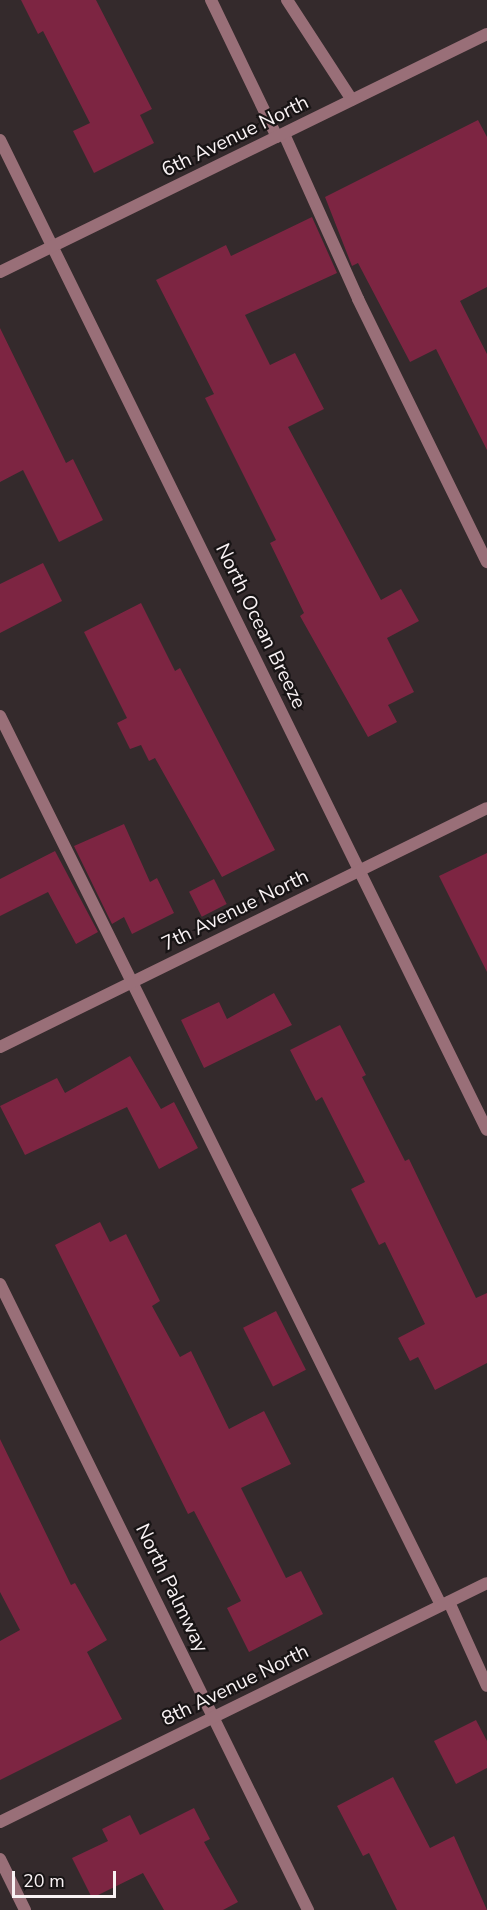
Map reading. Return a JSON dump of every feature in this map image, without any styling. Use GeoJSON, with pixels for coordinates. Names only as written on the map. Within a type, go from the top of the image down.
{"type":"FeatureCollection","features":[{"type":"Feature","properties":{"kind":"street"},"geometry":{"type":"LineString","coordinates":[[211,0],[281,135],[358,299],[487,562]]}},
{"type":"Feature","properties":{"kind":"street"},"geometry":{"type":"LineString","coordinates":[[287,0],[352,100]]}},
{"type":"Feature","properties":{"kind":"street","name":"6th Avenue North"},"geometry":{"type":"LineString","coordinates":[[0,272],[487,34]]}},
{"type":"Feature","properties":{"kind":"street","name":"North Ocean Breeze"},"geometry":{"type":"LineString","coordinates":[[0,140],[487,1130]]}},
{"type":"Feature","properties":{"kind":"street"},"geometry":{"type":"LineString","coordinates":[[0,716],[487,1686]]}},
{"type":"Feature","properties":{"kind":"street","name":"7th Avenue North"},"geometry":{"type":"LineString","coordinates":[[0,1047],[487,808]]}},
{"type":"Feature","properties":{"kind":"street","name":"North Palmway"},"geometry":{"type":"LineString","coordinates":[[0,1284],[308,1910]]}},
{"type":"Feature","properties":{"kind":"street","name":"8th Avenue North"},"geometry":{"type":"LineString","coordinates":[[0,1822],[487,1583]]}},
{"type":"Feature","properties":{"kind":"street"},"geometry":{"type":"LineString","coordinates":[[0,1859],[25,1910]]}},
{"type":"Feature","properties":{"kind":"building"},"geometry":{"type":"Polygon","coordinates":[[[21,0],[96,0],[152,109],[140,115],[154,143],[94,173],[73,131],[90,123],[43,31],[38,34],[21,0]]]}},
{"type":"Feature","properties":{"kind":"building"},"geometry":{"type":"Polygon","coordinates":[[[478,120],[487,137],[487,287],[460,301],[487,354],[487,450],[436,349],[410,362],[358,263],[352,266],[325,197],[478,120]]]}},
{"type":"Feature","properties":{"kind":"building"},"geometry":{"type":"Polygon","coordinates":[[[312,217],[337,273],[245,315],[270,365],[295,353],[324,409],[288,427],[381,600],[401,589],[419,621],[387,638],[414,692],[388,705],[397,722],[368,737],[300,616],[304,613],[270,543],[276,540],[205,398],[214,394],[156,280],[226,245],[231,256],[312,217]]]}},
{"type":"Feature","properties":{"kind":"building"},"geometry":{"type":"Polygon","coordinates":[[[0,328],[66,463],[73,459],[103,520],[59,542],[23,470],[0,482],[0,328]]]}},
{"type":"Feature","properties":{"kind":"building"},"geometry":{"type":"Polygon","coordinates":[[[43,563],[62,601],[0,633],[0,584],[43,563]]]}},
{"type":"Feature","properties":{"kind":"building"},"geometry":{"type":"Polygon","coordinates":[[[141,603],[175,671],[180,668],[275,850],[222,877],[155,758],[149,761],[141,745],[130,749],[117,723],[127,718],[84,632],[141,603]]]}},
{"type":"Feature","properties":{"kind":"building"},"geometry":{"type":"Polygon","coordinates":[[[124,824],[150,882],[157,878],[174,913],[132,934],[124,917],[112,924],[74,846],[124,824]]]}},
{"type":"Feature","properties":{"kind":"building"},"geometry":{"type":"Polygon","coordinates":[[[55,851],[98,932],[76,944],[48,892],[0,916],[0,879],[55,851]]]}},
{"type":"Feature","properties":{"kind":"building"},"geometry":{"type":"Polygon","coordinates":[[[487,853],[487,972],[439,876],[487,853]]]}},
{"type":"Feature","properties":{"kind":"building"},"geometry":{"type":"Polygon","coordinates":[[[214,879],[227,904],[202,917],[189,892],[214,879]]]}},
{"type":"Feature","properties":{"kind":"building"},"geometry":{"type":"Polygon","coordinates":[[[274,993],[292,1025],[204,1068],[181,1020],[219,1002],[227,1019],[274,993]]]}},
{"type":"Feature","properties":{"kind":"building"},"geometry":{"type":"Polygon","coordinates":[[[340,1025],[366,1075],[362,1077],[405,1161],[409,1159],[476,1298],[487,1293],[487,1363],[435,1390],[418,1357],[410,1361],[398,1338],[425,1324],[385,1242],[379,1245],[351,1189],[365,1182],[322,1097],[316,1101],[290,1050],[340,1025]]]}},
{"type":"Feature","properties":{"kind":"building"},"geometry":{"type":"Polygon","coordinates":[[[130,1056],[161,1109],[174,1102],[198,1148],[159,1169],[127,1107],[25,1155],[0,1106],[57,1078],[65,1093],[130,1056]]]}},
{"type":"Feature","properties":{"kind":"building"},"geometry":{"type":"Polygon","coordinates":[[[100,1222],[110,1242],[126,1234],[160,1301],[152,1306],[180,1357],[191,1351],[229,1429],[264,1411],[291,1464],[241,1488],[286,1578],[301,1571],[323,1614],[249,1652],[227,1608],[241,1601],[194,1511],[188,1514],[55,1245],[100,1222]]]}},
{"type":"Feature","properties":{"kind":"building"},"geometry":{"type":"Polygon","coordinates":[[[276,1311],[306,1370],[273,1387],[243,1328],[276,1311]]]}},
{"type":"Feature","properties":{"kind":"building"},"geometry":{"type":"Polygon","coordinates":[[[0,1439],[71,1585],[75,1583],[107,1640],[87,1652],[122,1719],[0,1780],[0,1641],[20,1630],[0,1592],[0,1439]]]}},
{"type":"Feature","properties":{"kind":"building"},"geometry":{"type":"Polygon","coordinates":[[[476,1720],[487,1741],[487,1768],[456,1784],[434,1741],[476,1720]]]}},
{"type":"Feature","properties":{"kind":"building"},"geometry":{"type":"Polygon","coordinates":[[[393,1777],[430,1848],[454,1836],[487,1910],[397,1910],[369,1853],[363,1856],[337,1806],[393,1777]]]}},
{"type":"Feature","properties":{"kind":"building"},"geometry":{"type":"Polygon","coordinates":[[[194,1808],[210,1839],[204,1842],[238,1902],[223,1910],[164,1910],[143,1873],[92,1898],[72,1858],[108,1841],[102,1829],[130,1815],[140,1835],[194,1808]]]}}]}
